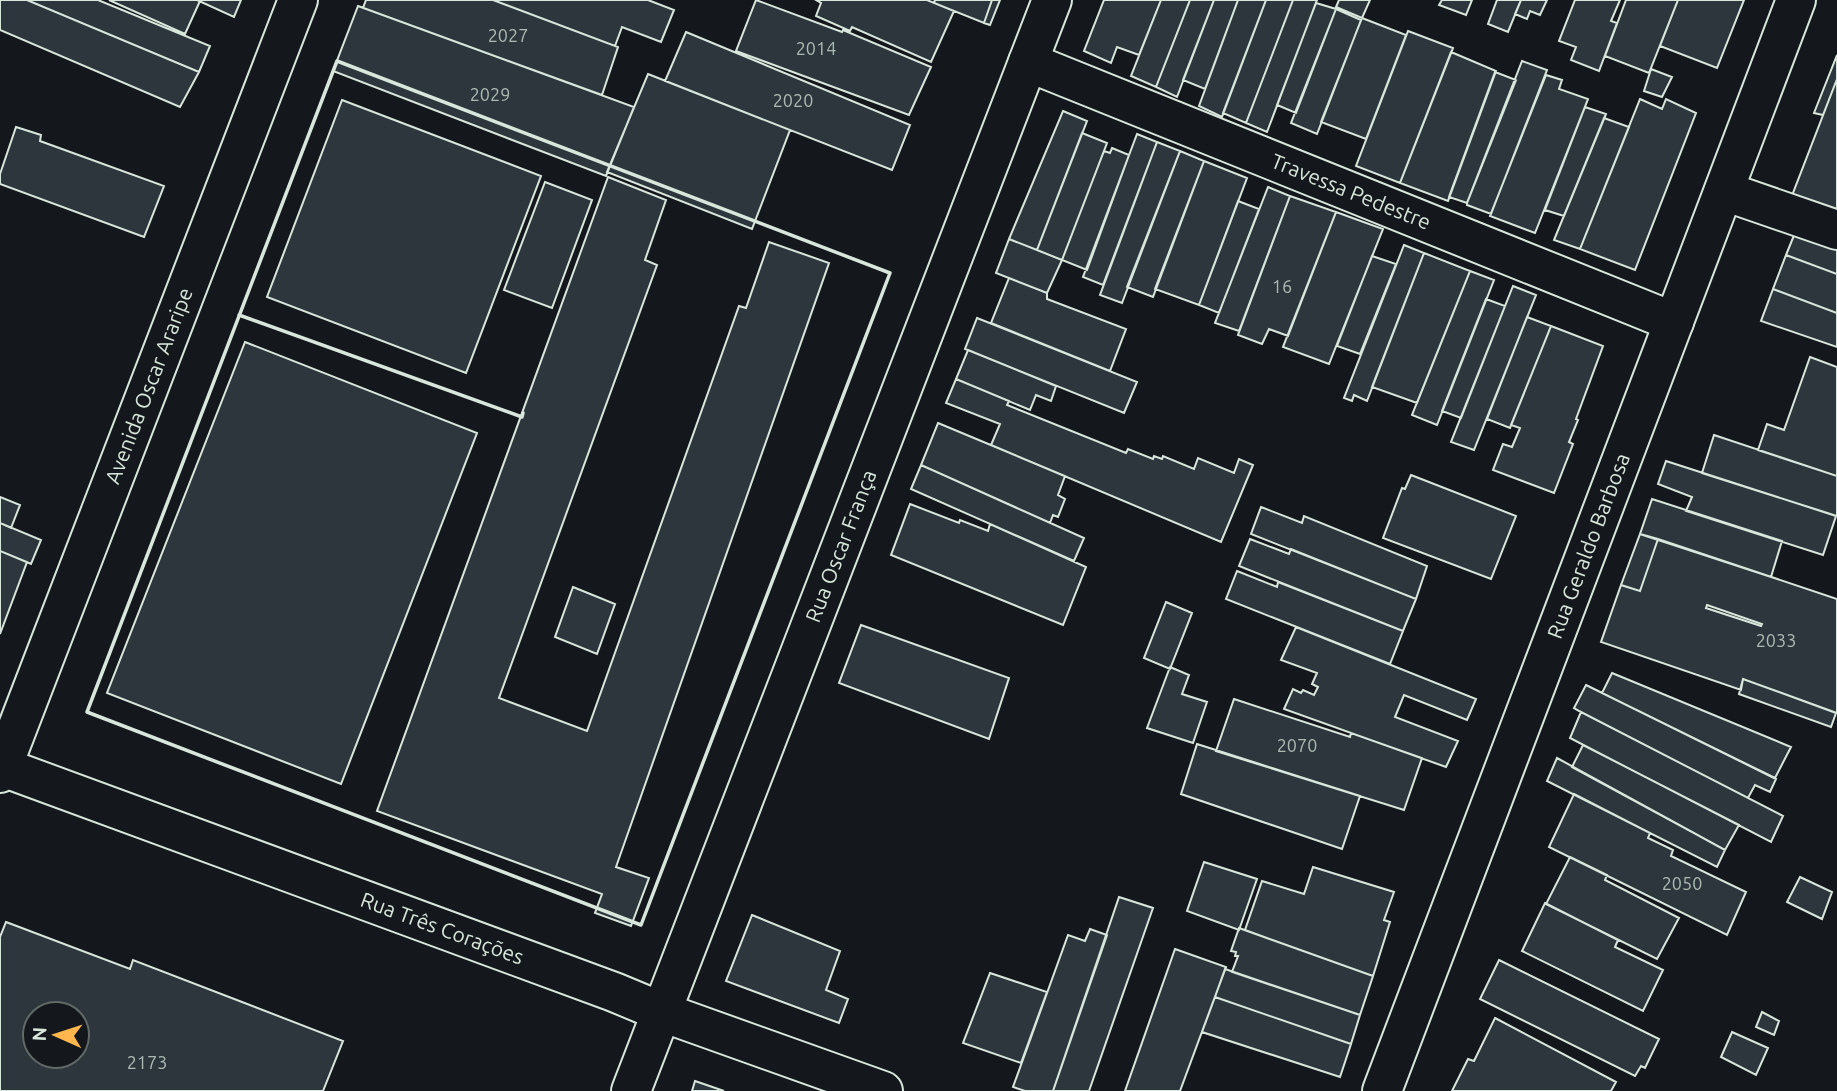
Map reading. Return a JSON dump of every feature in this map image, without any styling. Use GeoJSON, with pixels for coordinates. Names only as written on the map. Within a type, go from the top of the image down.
{"type":"FeatureCollection","features":[{"type":"Feature","properties":{"kind":"street","name":"Avenida Oscar Araripe"},"geometry":{"type":"LineString","coordinates":[[1,769],[298,0]]}},
{"type":"Feature","properties":{"kind":"street","name":"Rua Oscar França"},"geometry":{"type":"LineString","coordinates":[[631,1091],[1052,0]]}},
{"type":"Feature","properties":{"kind":"street","name":"Rua Geraldo Barbosa"},"geometry":{"type":"LineString","coordinates":[[1382,1091],[1796,0]]}},
{"type":"Feature","properties":{"kind":"street","name":"Travessa Pedestre"},"geometry":{"type":"LineString","coordinates":[[1028,62],[1674,322]]}},
{"type":"Feature","properties":{"kind":"street"},"geometry":{"type":"LineString","coordinates":[[1724,191],[1837,230]]}},
{"type":"Feature","properties":{"kind":"street","name":"Rua Três Corações"},"geometry":{"type":"LineString","coordinates":[[1,769],[883,1091]]}},
{"type":"Feature","properties":{"kind":"building"},"geometry":{"type":"Polygon","coordinates":[[[0,0],[27,0],[199,72],[180,107],[0,30],[0,0]]]}},
{"type":"Feature","properties":{"kind":"building"},"geometry":{"type":"Polygon","coordinates":[[[27,0],[98,0],[210,46],[199,72],[27,0]]]}},
{"type":"Feature","properties":{"kind":"building"},"geometry":{"type":"Polygon","coordinates":[[[109,0],[197,0],[200,1],[185,34],[109,0]]]}},
{"type":"Feature","properties":{"kind":"building"},"geometry":{"type":"Polygon","coordinates":[[[197,0],[241,0],[234,17],[197,0]]]}},
{"type":"Feature","properties":{"kind":"building"},"geometry":{"type":"Polygon","coordinates":[[[366,0],[493,0],[618,47],[602,95],[363,8],[366,0]]]}},
{"type":"Feature","properties":{"kind":"building"},"geometry":{"type":"Polygon","coordinates":[[[493,0],[648,0],[674,10],[661,42],[622,27],[615,46],[493,0]]]}},
{"type":"Feature","properties":{"kind":"building"},"geometry":{"type":"Polygon","coordinates":[[[756,0],[842,32],[843,30],[931,67],[909,115],[736,51],[756,0]]]}},
{"type":"Feature","properties":{"kind":"building"},"geometry":{"type":"Polygon","coordinates":[[[816,0],[927,0],[954,11],[931,62],[852,27],[850,31],[816,16],[821,3],[816,0]]]}},
{"type":"Feature","properties":{"kind":"building"},"geometry":{"type":"Polygon","coordinates":[[[935,0],[992,0],[984,23],[934,3],[935,0]]]}},
{"type":"Feature","properties":{"kind":"building"},"geometry":{"type":"Polygon","coordinates":[[[992,0],[1000,0],[990,25],[984,23],[992,0]]]}},
{"type":"Feature","properties":{"kind":"building"},"geometry":{"type":"Polygon","coordinates":[[[1104,0],[1161,0],[1139,55],[1117,47],[1111,63],[1084,51],[1104,0]]]}},
{"type":"Feature","properties":{"kind":"building"},"geometry":{"type":"Polygon","coordinates":[[[1161,0],[1190,0],[1156,87],[1131,76],[1161,0]]]}},
{"type":"Feature","properties":{"kind":"building"},"geometry":{"type":"Polygon","coordinates":[[[1190,0],[1214,0],[1177,97],[1156,87],[1190,0]]]}},
{"type":"Feature","properties":{"kind":"building"},"geometry":{"type":"Polygon","coordinates":[[[1214,0],[1238,0],[1205,89],[1183,80],[1214,0]]]}},
{"type":"Feature","properties":{"kind":"building"},"geometry":{"type":"Polygon","coordinates":[[[1238,0],[1266,0],[1222,117],[1199,106],[1238,0]]]}},
{"type":"Feature","properties":{"kind":"building"},"geometry":{"type":"Polygon","coordinates":[[[1266,0],[1293,0],[1246,123],[1223,113],[1266,0]]]}},
{"type":"Feature","properties":{"kind":"building"},"geometry":{"type":"Polygon","coordinates":[[[1293,0],[1317,0],[1267,132],[1246,123],[1293,0]]]}},
{"type":"Feature","properties":{"kind":"building"},"geometry":{"type":"Polygon","coordinates":[[[1339,0],[1370,0],[1362,18],[1336,7],[1339,0]]]}},
{"type":"Feature","properties":{"kind":"building"},"geometry":{"type":"Polygon","coordinates":[[[1442,0],[1472,0],[1466,15],[1439,5],[1442,0]]]}},
{"type":"Feature","properties":{"kind":"building"},"geometry":{"type":"Polygon","coordinates":[[[1497,0],[1521,0],[1508,32],[1488,24],[1497,0]]]}},
{"type":"Feature","properties":{"kind":"building"},"geometry":{"type":"Polygon","coordinates":[[[1521,0],[1547,0],[1540,15],[1530,11],[1527,19],[1515,14],[1521,0]]]}},
{"type":"Feature","properties":{"kind":"building"},"geometry":{"type":"Polygon","coordinates":[[[1575,0],[1620,0],[1611,21],[1617,23],[1599,71],[1571,60],[1576,47],[1559,41],[1575,0]]]}},
{"type":"Feature","properties":{"kind":"building"},"geometry":{"type":"Polygon","coordinates":[[[1626,0],[1678,0],[1649,73],[1605,56],[1626,0]]]}},
{"type":"Feature","properties":{"kind":"building"},"geometry":{"type":"Polygon","coordinates":[[[1678,0],[1744,0],[1717,68],[1660,46],[1678,0]]]}},
{"type":"Feature","properties":{"kind":"building"},"geometry":{"type":"Polygon","coordinates":[[[1316,3],[1336,9],[1296,113],[1277,105],[1316,3]]]}},
{"type":"Feature","properties":{"kind":"building"},"geometry":{"type":"Polygon","coordinates":[[[358,6],[634,107],[606,176],[333,71],[358,6]]]}},
{"type":"Feature","properties":{"kind":"building"},"geometry":{"type":"Polygon","coordinates":[[[1336,9],[1361,20],[1317,134],[1291,123],[1336,9]]]}},
{"type":"Feature","properties":{"kind":"building"},"geometry":{"type":"Polygon","coordinates":[[[1362,18],[1406,35],[1366,139],[1321,122],[1362,18]]]}},
{"type":"Feature","properties":{"kind":"building"},"geometry":{"type":"Polygon","coordinates":[[[1408,31],[1453,48],[1400,183],[1356,166],[1408,31]]]}},
{"type":"Feature","properties":{"kind":"building"},"geometry":{"type":"Polygon","coordinates":[[[686,32],[910,125],[892,170],[665,81],[686,32]]]}},
{"type":"Feature","properties":{"kind":"building"},"geometry":{"type":"Polygon","coordinates":[[[1451,52],[1496,71],[1448,201],[1400,183],[1451,52]]]}},
{"type":"Feature","properties":{"kind":"building"},"geometry":{"type":"Polygon","coordinates":[[[1837,55],[1837,79],[1823,115],[1814,113],[1837,55]]]}},
{"type":"Feature","properties":{"kind":"building"},"geometry":{"type":"Polygon","coordinates":[[[1522,61],[1547,70],[1491,214],[1467,203],[1522,61]]]}},
{"type":"Feature","properties":{"kind":"building"},"geometry":{"type":"Polygon","coordinates":[[[1651,69],[1672,77],[1662,97],[1644,91],[1651,69]]]}},
{"type":"Feature","properties":{"kind":"building"},"geometry":{"type":"Polygon","coordinates":[[[1495,72],[1516,80],[1467,203],[1449,197],[1495,72]]]}},
{"type":"Feature","properties":{"kind":"building"},"geometry":{"type":"Polygon","coordinates":[[[648,74],[790,130],[752,229],[607,172],[648,74]]]}},
{"type":"Feature","properties":{"kind":"building"},"geometry":{"type":"Polygon","coordinates":[[[1546,75],[1562,80],[1559,89],[1588,99],[1535,233],[1490,216],[1546,75]]]}},
{"type":"Feature","properties":{"kind":"building"},"geometry":{"type":"Polygon","coordinates":[[[1837,79],[1837,224],[1788,206],[1837,79]]]}},
{"type":"Feature","properties":{"kind":"building"},"geometry":{"type":"Polygon","coordinates":[[[1640,99],[1662,109],[1666,99],[1696,113],[1635,270],[1580,249],[1640,99]]]}},
{"type":"Feature","properties":{"kind":"building"},"geometry":{"type":"Polygon","coordinates":[[[342,100],[541,176],[466,373],[267,297],[342,100]]]}},
{"type":"Feature","properties":{"kind":"building"},"geometry":{"type":"Polygon","coordinates":[[[1585,107],[1606,114],[1564,216],[1545,210],[1585,107]]]}},
{"type":"Feature","properties":{"kind":"building"},"geometry":{"type":"Polygon","coordinates":[[[1063,111],[1087,121],[1037,250],[1009,239],[1063,111]]]}},
{"type":"Feature","properties":{"kind":"building"},"geometry":{"type":"Polygon","coordinates":[[[1604,118],[1629,127],[1580,249],[1554,240],[1604,118]]]}},
{"type":"Feature","properties":{"kind":"building"},"geometry":{"type":"Polygon","coordinates":[[[16,127],[41,135],[40,141],[164,186],[144,237],[0,184],[0,174],[16,127]]]}},
{"type":"Feature","properties":{"kind":"building"},"geometry":{"type":"Polygon","coordinates":[[[1082,133],[1107,143],[1062,260],[1037,250],[1082,133]]]}},
{"type":"Feature","properties":{"kind":"building"},"geometry":{"type":"Polygon","coordinates":[[[1137,134],[1157,142],[1103,285],[1083,277],[1137,134]]]}},
{"type":"Feature","properties":{"kind":"building"},"geometry":{"type":"Polygon","coordinates":[[[1157,142],[1180,151],[1122,303],[1100,295],[1157,142]]]}},
{"type":"Feature","properties":{"kind":"building"},"geometry":{"type":"Polygon","coordinates":[[[1112,148],[1129,155],[1087,270],[1062,260],[1104,151],[1110,153],[1112,148]]]}},
{"type":"Feature","properties":{"kind":"building"},"geometry":{"type":"Polygon","coordinates":[[[1180,151],[1204,161],[1153,297],[1127,287],[1180,151]]]}},
{"type":"Feature","properties":{"kind":"building"},"geometry":{"type":"Polygon","coordinates":[[[1204,161],[1247,178],[1199,305],[1155,289],[1204,161]]]}},
{"type":"Feature","properties":{"kind":"building"},"geometry":{"type":"Polygon","coordinates":[[[608,177],[666,200],[645,260],[657,265],[499,698],[587,731],[739,306],[746,308],[769,242],[829,263],[616,867],[649,878],[631,926],[595,913],[602,894],[377,811],[608,177]]]}},
{"type":"Feature","properties":{"kind":"building"},"geometry":{"type":"Polygon","coordinates":[[[545,182],[592,200],[552,308],[504,290],[545,182]]]}},
{"type":"Feature","properties":{"kind":"building"},"geometry":{"type":"Polygon","coordinates":[[[1268,187],[1290,196],[1239,331],[1215,323],[1268,187]]]}},
{"type":"Feature","properties":{"kind":"building"},"geometry":{"type":"Polygon","coordinates":[[[1290,196],[1336,212],[1288,336],[1269,329],[1262,344],[1238,335],[1290,196]]]}},
{"type":"Feature","properties":{"kind":"building"},"geometry":{"type":"Polygon","coordinates":[[[1238,201],[1259,209],[1219,313],[1199,305],[1238,201]]]}},
{"type":"Feature","properties":{"kind":"building"},"geometry":{"type":"Polygon","coordinates":[[[1336,212],[1383,229],[1329,364],[1283,347],[1336,212]]]}},
{"type":"Feature","properties":{"kind":"building"},"geometry":{"type":"Polygon","coordinates":[[[1799,223],[1837,237],[1837,274],[1786,255],[1799,223]]]}},
{"type":"Feature","properties":{"kind":"building"},"geometry":{"type":"Polygon","coordinates":[[[1009,239],[1062,260],[1047,293],[996,273],[1009,239]]]}},
{"type":"Feature","properties":{"kind":"building"},"geometry":{"type":"Polygon","coordinates":[[[1404,245],[1424,253],[1367,401],[1354,395],[1352,401],[1344,398],[1404,245]]]}},
{"type":"Feature","properties":{"kind":"building"},"geometry":{"type":"Polygon","coordinates":[[[1424,253],[1470,271],[1417,403],[1372,387],[1424,253]]]}},
{"type":"Feature","properties":{"kind":"building"},"geometry":{"type":"Polygon","coordinates":[[[1786,255],[1837,274],[1837,313],[1773,289],[1786,255]]]}},
{"type":"Feature","properties":{"kind":"building"},"geometry":{"type":"Polygon","coordinates":[[[1372,256],[1396,264],[1360,354],[1337,346],[1372,256]]]}},
{"type":"Feature","properties":{"kind":"building"},"geometry":{"type":"Polygon","coordinates":[[[1470,271],[1494,280],[1437,425],[1412,415],[1470,271]]]}},
{"type":"Feature","properties":{"kind":"building"},"geometry":{"type":"Polygon","coordinates":[[[1009,278],[1047,293],[1047,299],[1126,329],[1110,371],[991,323],[1009,278]]]}},
{"type":"Feature","properties":{"kind":"building"},"geometry":{"type":"Polygon","coordinates":[[[1513,286],[1536,295],[1474,450],[1451,442],[1513,286]]]}},
{"type":"Feature","properties":{"kind":"building"},"geometry":{"type":"Polygon","coordinates":[[[1773,289],[1837,313],[1837,347],[1761,321],[1773,289]]]}},
{"type":"Feature","properties":{"kind":"building"},"geometry":{"type":"Polygon","coordinates":[[[1486,299],[1505,306],[1461,418],[1442,411],[1486,299]]]}},
{"type":"Feature","properties":{"kind":"building"},"geometry":{"type":"Polygon","coordinates":[[[1527,317],[1551,326],[1510,428],[1487,419],[1527,317]]]}},
{"type":"Feature","properties":{"kind":"building"},"geometry":{"type":"Polygon","coordinates":[[[977,318],[1137,382],[1124,413],[965,349],[977,318]]]}},
{"type":"Feature","properties":{"kind":"building"},"geometry":{"type":"Polygon","coordinates":[[[1551,326],[1603,346],[1576,419],[1578,420],[1569,442],[1573,444],[1554,493],[1493,470],[1503,444],[1512,447],[1520,428],[1511,425],[1551,326]]]}},
{"type":"Feature","properties":{"kind":"building"},"geometry":{"type":"Polygon","coordinates":[[[245,342],[477,433],[341,784],[107,693],[245,342]]]}},
{"type":"Feature","properties":{"kind":"building"},"geometry":{"type":"Polygon","coordinates":[[[968,350],[1056,386],[1051,401],[1036,395],[1030,410],[956,379],[968,350]]]}},
{"type":"Feature","properties":{"kind":"building"},"geometry":{"type":"Polygon","coordinates":[[[1810,357],[1837,367],[1837,476],[1758,450],[1767,424],[1784,430],[1810,357]]]}},
{"type":"Feature","properties":{"kind":"building"},"geometry":{"type":"Polygon","coordinates":[[[956,379],[1009,401],[1007,405],[1126,453],[1128,449],[1153,459],[1154,456],[1162,459],[1163,456],[1194,469],[1198,458],[1234,473],[1239,459],[1253,465],[1221,542],[991,445],[1000,424],[946,403],[956,379]]]}},
{"type":"Feature","properties":{"kind":"building"},"geometry":{"type":"Polygon","coordinates":[[[938,423],[1065,476],[1058,495],[1065,499],[1058,517],[1053,515],[1050,523],[921,465],[938,423]]]}},
{"type":"Feature","properties":{"kind":"building"},"geometry":{"type":"Polygon","coordinates":[[[1714,435],[1837,476],[1837,516],[1702,473],[1714,435]]]}},
{"type":"Feature","properties":{"kind":"building"},"geometry":{"type":"Polygon","coordinates":[[[1666,461],[1836,516],[1823,555],[1686,511],[1692,497],[1658,484],[1666,461]]]}},
{"type":"Feature","properties":{"kind":"building"},"geometry":{"type":"Polygon","coordinates":[[[921,465],[1084,538],[1074,561],[911,489],[921,465]]]}},
{"type":"Feature","properties":{"kind":"building"},"geometry":{"type":"Polygon","coordinates":[[[1411,475],[1516,516],[1491,579],[1383,538],[1402,488],[1405,489],[1411,475]]]}},
{"type":"Feature","properties":{"kind":"building"},"geometry":{"type":"Polygon","coordinates":[[[0,497],[20,505],[11,528],[0,523],[0,497]]]}},
{"type":"Feature","properties":{"kind":"building"},"geometry":{"type":"Polygon","coordinates":[[[1652,499],[1782,541],[1771,577],[1640,534],[1652,499]]]}},
{"type":"Feature","properties":{"kind":"building"},"geometry":{"type":"Polygon","coordinates":[[[910,504],[988,531],[990,524],[1086,567],[1063,625],[891,555],[910,504]]]}},
{"type":"Feature","properties":{"kind":"building"},"geometry":{"type":"Polygon","coordinates":[[[1261,507],[1302,523],[1304,516],[1427,566],[1416,599],[1251,534],[1261,507]]]}},
{"type":"Feature","properties":{"kind":"building"},"geometry":{"type":"Polygon","coordinates":[[[0,523],[41,540],[31,564],[0,551],[0,523]]]}},
{"type":"Feature","properties":{"kind":"building"},"geometry":{"type":"Polygon","coordinates":[[[1640,534],[1658,539],[1640,591],[1621,585],[1640,534]]]}},
{"type":"Feature","properties":{"kind":"building"},"geometry":{"type":"Polygon","coordinates":[[[1250,539],[1289,554],[1291,549],[1416,599],[1403,631],[1239,566],[1250,539]]]}},
{"type":"Feature","properties":{"kind":"building"},"geometry":{"type":"Polygon","coordinates":[[[1658,539],[1837,599],[1837,713],[1743,679],[1741,690],[1601,642],[1621,585],[1640,591],[1658,539]],[[1707,605],[1706,608],[1761,626],[1762,624],[1707,605]]]}},
{"type":"Feature","properties":{"kind":"building"},"geometry":{"type":"Polygon","coordinates":[[[0,551],[27,562],[0,634],[0,551]]]}},
{"type":"Feature","properties":{"kind":"building"},"geometry":{"type":"Polygon","coordinates":[[[1237,571],[1277,587],[1278,582],[1403,631],[1390,664],[1226,599],[1237,571]]]}},
{"type":"Feature","properties":{"kind":"building"},"geometry":{"type":"Polygon","coordinates":[[[573,587],[615,604],[597,654],[555,637],[573,587]]]}},
{"type":"Feature","properties":{"kind":"building"},"geometry":{"type":"Polygon","coordinates":[[[1166,602],[1192,613],[1170,669],[1144,658],[1166,602]]]}},
{"type":"Feature","properties":{"kind":"building"},"geometry":{"type":"Polygon","coordinates":[[[861,625],[1009,678],[989,739],[839,683],[861,625]]]}},
{"type":"Feature","properties":{"kind":"building"},"geometry":{"type":"Polygon","coordinates":[[[1296,627],[1476,699],[1467,720],[1404,695],[1395,717],[1458,741],[1446,767],[1284,709],[1293,689],[1314,695],[1318,687],[1312,684],[1317,673],[1281,660],[1296,627]]]}},
{"type":"Feature","properties":{"kind":"building"},"geometry":{"type":"Polygon","coordinates":[[[1170,667],[1189,675],[1182,694],[1207,702],[1193,743],[1147,728],[1170,667]]]}},
{"type":"Feature","properties":{"kind":"building"},"geometry":{"type":"Polygon","coordinates":[[[1612,673],[1791,747],[1775,778],[1602,693],[1612,673]]]}},
{"type":"Feature","properties":{"kind":"building"},"geometry":{"type":"Polygon","coordinates":[[[1743,679],[1836,713],[1831,727],[1739,694],[1743,679]]]}},
{"type":"Feature","properties":{"kind":"building"},"geometry":{"type":"Polygon","coordinates":[[[1586,685],[1776,779],[1770,792],[1755,785],[1748,798],[1574,708],[1586,685]]]}},
{"type":"Feature","properties":{"kind":"building"},"geometry":{"type":"Polygon","coordinates":[[[1234,699],[1350,737],[1351,733],[1422,758],[1404,810],[1216,751],[1234,699]]]}},
{"type":"Feature","properties":{"kind":"building"},"geometry":{"type":"Polygon","coordinates":[[[1581,712],[1783,816],[1771,842],[1570,738],[1581,712]]]}},
{"type":"Feature","properties":{"kind":"building"},"geometry":{"type":"Polygon","coordinates":[[[1197,744],[1360,796],[1342,849],[1181,794],[1197,744]]]}},
{"type":"Feature","properties":{"kind":"building"},"geometry":{"type":"Polygon","coordinates":[[[1583,745],[1739,825],[1725,850],[1572,767],[1583,745]]]}},
{"type":"Feature","properties":{"kind":"building"},"geometry":{"type":"Polygon","coordinates":[[[1557,758],[1725,850],[1717,867],[1547,781],[1557,758]]]}},
{"type":"Feature","properties":{"kind":"building"},"geometry":{"type":"Polygon","coordinates":[[[1574,794],[1650,833],[1648,838],[1673,850],[1671,856],[1746,892],[1727,935],[1549,847],[1574,794]]]}},
{"type":"Feature","properties":{"kind":"building"},"geometry":{"type":"Polygon","coordinates":[[[1570,857],[1607,875],[1605,880],[1679,918],[1657,959],[1546,904],[1570,857]]]}},
{"type":"Feature","properties":{"kind":"building"},"geometry":{"type":"Polygon","coordinates":[[[1204,862],[1257,879],[1239,930],[1187,911],[1204,862]]]}},
{"type":"Feature","properties":{"kind":"building"},"geometry":{"type":"Polygon","coordinates":[[[1313,867],[1394,892],[1384,920],[1390,922],[1373,976],[1245,930],[1262,881],[1304,894],[1313,867]]]}},
{"type":"Feature","properties":{"kind":"building"},"geometry":{"type":"Polygon","coordinates":[[[1800,877],[1832,892],[1822,919],[1787,902],[1800,877]]]}},
{"type":"Feature","properties":{"kind":"building"},"geometry":{"type":"Polygon","coordinates":[[[1119,897],[1153,908],[1089,1091],[1053,1091],[1119,897]]]}},
{"type":"Feature","properties":{"kind":"building"},"geometry":{"type":"Polygon","coordinates":[[[1545,903],[1618,940],[1615,947],[1663,970],[1643,1011],[1522,951],[1545,903]]]}},
{"type":"Feature","properties":{"kind":"building"},"geometry":{"type":"Polygon","coordinates":[[[752,915],[840,951],[826,990],[848,999],[839,1023],[726,981],[752,915]]]}},
{"type":"Feature","properties":{"kind":"building"},"geometry":{"type":"Polygon","coordinates":[[[6,922],[130,969],[133,960],[343,1041],[323,1091],[0,1091],[0,937],[6,922]]]}},
{"type":"Feature","properties":{"kind":"building"},"geometry":{"type":"Polygon","coordinates":[[[1239,928],[1373,976],[1360,1015],[1232,972],[1238,956],[1231,951],[1239,928]]]}},
{"type":"Feature","properties":{"kind":"building"},"geometry":{"type":"Polygon","coordinates":[[[1090,929],[1107,935],[1053,1091],[1025,1091],[1013,1087],[1068,935],[1085,941],[1090,929]]]}},
{"type":"Feature","properties":{"kind":"building"},"geometry":{"type":"Polygon","coordinates":[[[1175,949],[1226,967],[1180,1091],[1125,1091],[1175,949]]]}},
{"type":"Feature","properties":{"kind":"building"},"geometry":{"type":"Polygon","coordinates":[[[1499,960],[1659,1039],[1645,1068],[1641,1066],[1635,1076],[1480,999],[1499,960]]]}},
{"type":"Feature","properties":{"kind":"building"},"geometry":{"type":"Polygon","coordinates":[[[1225,969],[1360,1015],[1351,1044],[1215,997],[1225,969]]]}},
{"type":"Feature","properties":{"kind":"building"},"geometry":{"type":"Polygon","coordinates":[[[990,973],[1047,992],[1021,1063],[963,1043],[990,973]]]}},
{"type":"Feature","properties":{"kind":"building"},"geometry":{"type":"Polygon","coordinates":[[[1215,997],[1351,1044],[1340,1077],[1202,1032],[1215,997]]]}},
{"type":"Feature","properties":{"kind":"building"},"geometry":{"type":"Polygon","coordinates":[[[1762,1012],[1779,1021],[1774,1035],[1756,1027],[1762,1012]]]}},
{"type":"Feature","properties":{"kind":"building"},"geometry":{"type":"Polygon","coordinates":[[[1495,1018],[1616,1082],[1611,1091],[1452,1091],[1468,1059],[1474,1061],[1495,1018]]]}},
{"type":"Feature","properties":{"kind":"building"},"geometry":{"type":"Polygon","coordinates":[[[1732,1032],[1768,1048],[1756,1075],[1721,1057],[1732,1032]]]}},
{"type":"Feature","properties":{"kind":"building"},"geometry":{"type":"Polygon","coordinates":[[[695,1081],[724,1091],[692,1091],[695,1081]]]}},
{"type":"Feature","properties":{"kind":"wall"},"geometry":{"type":"LineString","coordinates":[[337,61],[890,273],[641,925],[87,712],[337,61]]}},
{"type":"Feature","properties":{"kind":"wall"},"geometry":{"type":"LineString","coordinates":[[239,315],[522,417],[523,413]]}}]}
